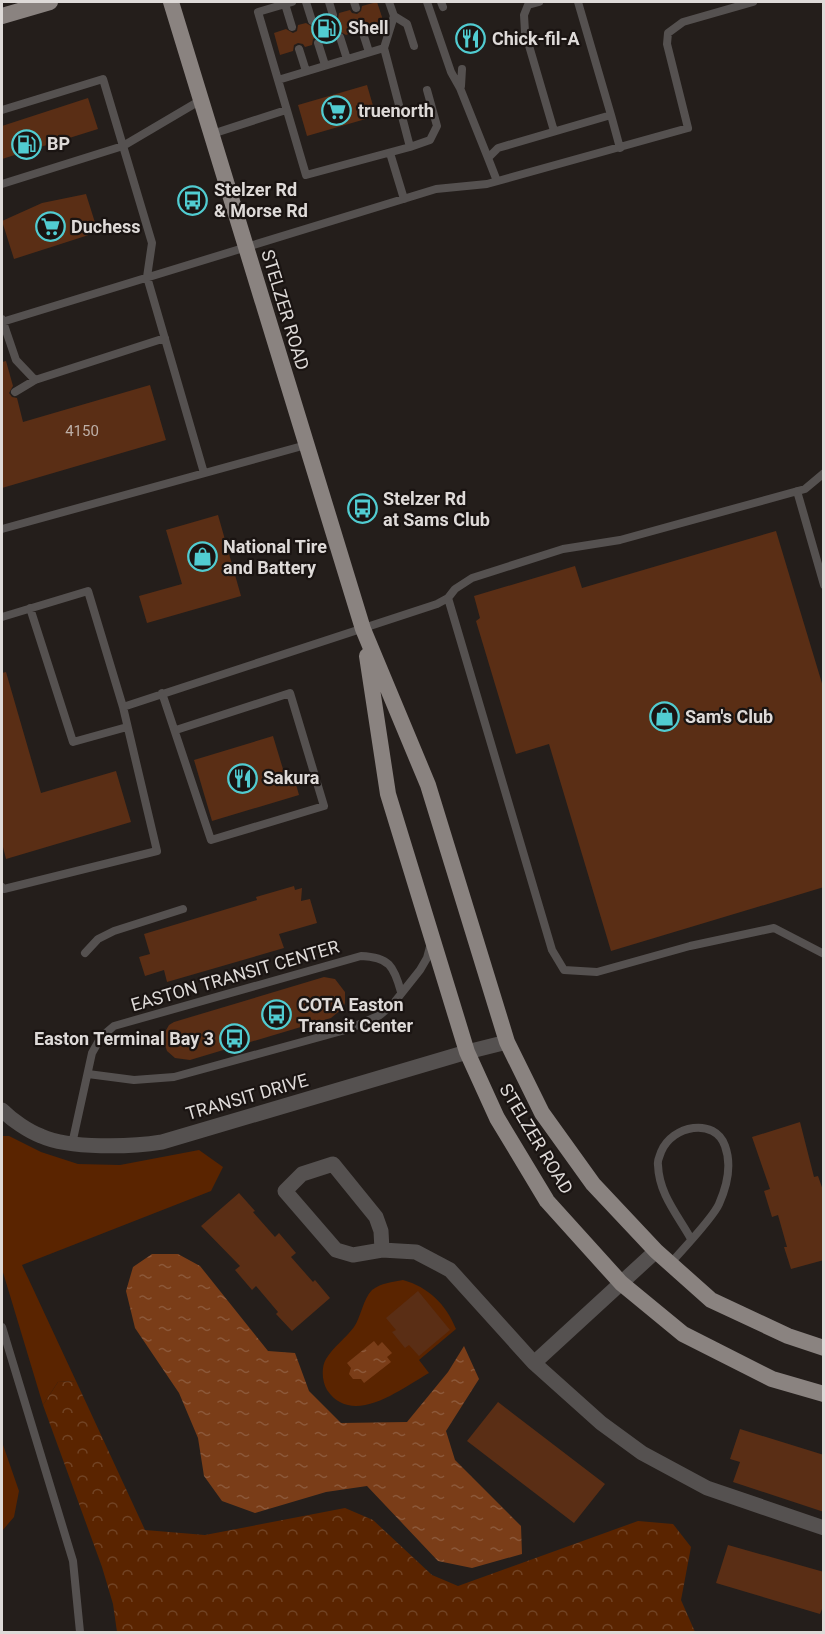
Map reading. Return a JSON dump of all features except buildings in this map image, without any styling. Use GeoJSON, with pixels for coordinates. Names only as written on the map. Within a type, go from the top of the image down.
{"type":"FeatureCollection","features":[{"type":"Feature","properties":{"kind":"main road"},"geometry":{"type":"LineString","coordinates":[[2,16],[50,2]]}},
{"type":"Feature","properties":{"kind":"main road","name":"STELZER ROAD"},"geometry":{"type":"LineString","coordinates":[[171,2],[363,629],[428,785],[507,1042],[542,1113],[593,1184],[656,1251],[711,1300],[788,1336],[824,1348]]}},
{"type":"Feature","properties":{"kind":"main road","name":"STELZER ROAD"},"geometry":{"type":"LineString","coordinates":[[363,629],[387,794],[467,1052],[497,1118],[547,1201],[621,1283],[683,1334],[772,1379],[824,1394]]}},
{"type":"Feature","properties":{"kind":"street","name":"TRANSIT DRIVE"},"geometry":{"type":"LineString","coordinates":[[2,1110],[41,1137],[72,1144],[139,1146],[162,1142],[507,1042]]}},
{"type":"Feature","properties":{"kind":"street"},"geometry":{"type":"LineString","coordinates":[[382,1250],[381,1231],[376,1217],[333,1164],[302,1174],[285,1191],[336,1250],[353,1255],[382,1250],[416,1252],[450,1270],[534,1363],[601,1423],[642,1453],[707,1488],[824,1528]]}},
{"type":"Feature","properties":{"kind":"street"},"geometry":{"type":"LineString","coordinates":[[534,1363],[656,1251]]}},
{"type":"Feature","properties":{"kind":"lane"},"geometry":{"type":"LineString","coordinates":[[306,2],[312,21]]}},
{"type":"Feature","properties":{"kind":"lane"},"geometry":{"type":"LineString","coordinates":[[329,2],[333,15]]}},
{"type":"Feature","properties":{"kind":"lane"},"geometry":{"type":"LineString","coordinates":[[389,2],[394,16],[384,48],[411,147]]}},
{"type":"Feature","properties":{"kind":"lane"},"geometry":{"type":"LineString","coordinates":[[427,2],[450,72],[460,88],[497,181]]}},
{"type":"Feature","properties":{"kind":"lane"},"geometry":{"type":"LineString","coordinates":[[539,2],[528,5],[524,15],[525,32],[554,131]]}},
{"type":"Feature","properties":{"kind":"lane"},"geometry":{"type":"LineString","coordinates":[[578,2],[620,148]]}},
{"type":"Feature","properties":{"kind":"lane"},"geometry":{"type":"LineString","coordinates":[[35,380],[16,360],[2,321],[436,189],[497,181],[688,128],[667,44],[668,33],[683,22],[753,2]]}},
{"type":"Feature","properties":{"kind":"lane"},"geometry":{"type":"LineString","coordinates":[[292,27],[289,3],[258,12],[306,175],[430,141],[437,126],[427,90]]}},
{"type":"Feature","properties":{"kind":"lane"},"geometry":{"type":"LineString","coordinates":[[394,16],[407,24],[414,45]]}},
{"type":"Feature","properties":{"kind":"lane"},"geometry":{"type":"LineString","coordinates":[[362,30],[369,52]]}},
{"type":"Feature","properties":{"kind":"lane"},"geometry":{"type":"LineString","coordinates":[[340,37],[347,59]]}},
{"type":"Feature","properties":{"kind":"lane"},"geometry":{"type":"LineString","coordinates":[[318,43],[325,65]]}},
{"type":"Feature","properties":{"kind":"lane"},"geometry":{"type":"LineString","coordinates":[[278,80],[384,48]]}},
{"type":"Feature","properties":{"kind":"lane"},"geometry":{"type":"LineString","coordinates":[[299,49],[306,71]]}},
{"type":"Feature","properties":{"kind":"lane"},"geometry":{"type":"LineString","coordinates":[[460,88],[462,69]]}},
{"type":"Feature","properties":{"kind":"lane"},"geometry":{"type":"LineString","coordinates":[[2,110],[103,79],[152,243],[147,278],[204,473]]}},
{"type":"Feature","properties":{"kind":"lane"},"geometry":{"type":"LineString","coordinates":[[2,184],[123,146],[201,100]]}},
{"type":"Feature","properties":{"kind":"lane"},"geometry":{"type":"LineString","coordinates":[[212,134],[286,110]]}},
{"type":"Feature","properties":{"kind":"lane"},"geometry":{"type":"LineString","coordinates":[[488,158],[498,148],[611,115]]}},
{"type":"Feature","properties":{"kind":"lane"},"geometry":{"type":"LineString","coordinates":[[390,153],[404,199]]}},
{"type":"Feature","properties":{"kind":"lane"},"geometry":{"type":"LineString","coordinates":[[15,392],[35,380],[165,338]]}},
{"type":"Feature","properties":{"kind":"lane"},"geometry":{"type":"LineString","coordinates":[[2,529],[306,445]]}},
{"type":"Feature","properties":{"kind":"lane"},"geometry":{"type":"LineString","coordinates":[[123,707],[437,604],[472,578],[563,549],[620,540],[805,489],[824,473]]}},
{"type":"Feature","properties":{"kind":"lane"},"geometry":{"type":"LineString","coordinates":[[797,491],[824,585]]}},
{"type":"Feature","properties":{"kind":"lane"},"geometry":{"type":"LineString","coordinates":[[2,617],[88,591],[123,707],[157,851],[4,890],[2,887]]}},
{"type":"Feature","properties":{"kind":"lane"},"geometry":{"type":"LineString","coordinates":[[448,598],[552,950],[564,970],[597,972],[690,946],[774,927],[824,954]]}},
{"type":"Feature","properties":{"kind":"lane"},"geometry":{"type":"LineString","coordinates":[[30,608],[73,742],[127,727]]}},
{"type":"Feature","properties":{"kind":"lane"},"geometry":{"type":"LineString","coordinates":[[162,693],[211,840],[324,806],[291,693],[176,730]]}},
{"type":"Feature","properties":{"kind":"lane"},"geometry":{"type":"LineString","coordinates":[[85,953],[98,939],[114,931],[183,909]]}},
{"type":"Feature","properties":{"kind":"lane"},"geometry":{"type":"LineString","coordinates":[[88,1074],[134,1080],[174,1077],[349,1029],[380,1015],[393,1005],[427,958],[432,938]]}},
{"type":"Feature","properties":{"kind":"lane","name":"EASTON TRANSIT CENTER"},"geometry":{"type":"LineString","coordinates":[[72,1144],[92,1053],[101,1036],[114,1026],[361,956],[378,956],[386,962],[397,976],[401,992]]}},
{"type":"Feature","properties":{"kind":"lane"},"geometry":{"type":"LineString","coordinates":[[670,1264],[691,1239],[718,1206],[729,1174],[725,1145],[717,1134],[699,1127],[677,1132],[664,1143],[657,1162],[662,1190],[691,1239]]}},
{"type":"Feature","properties":{"kind":"lane"},"geometry":{"type":"LineString","coordinates":[[2,1327],[73,1562],[80,1632]]}},
{"type":"Feature","properties":{"kind":"green space"},"geometry":{"type":"Polygon","coordinates":[[[2,1136],[9,1136],[41,1152],[78,1164],[120,1165],[199,1150],[223,1167],[211,1191],[22,1265],[76,1381],[58,1382],[43,1405],[2,1269],[2,1136]]]}},
{"type":"Feature","properties":{"kind":"green space"},"geometry":{"type":"Polygon","coordinates":[[[403,1280],[420,1287],[435,1298],[447,1312],[456,1329],[419,1360],[429,1373],[378,1401],[364,1405],[350,1405],[338,1401],[327,1390],[324,1383],[324,1362],[354,1327],[366,1298],[372,1290],[383,1284],[403,1280]]]}},
{"type":"Feature","properties":{"kind":"green space"},"geometry":{"type":"Polygon","coordinates":[[[76,1381],[145,1530],[205,1535],[345,1508],[373,1520],[432,1575],[458,1586],[638,1521],[673,1524],[691,1547],[681,1600],[695,1632],[117,1632],[113,1604],[102,1567],[43,1405],[58,1382],[76,1381]]]}},
{"type":"Feature","properties":{"kind":"green space"},"geometry":{"type":"Polygon","coordinates":[[[2,1442],[19,1491],[14,1517],[2,1531],[2,1442]]]}},
{"type":"Feature","properties":{"kind":"water"},"geometry":{"type":"Polygon","coordinates":[[[152,1254],[178,1254],[200,1266],[268,1351],[295,1353],[309,1391],[341,1423],[407,1422],[448,1372],[464,1346],[479,1379],[446,1431],[455,1460],[521,1526],[522,1554],[472,1568],[438,1561],[367,1486],[326,1492],[255,1513],[222,1501],[204,1476],[198,1438],[179,1393],[135,1328],[126,1291],[133,1267],[152,1254]]]}},
{"type":"Feature","properties":{"kind":"water"},"geometry":{"type":"Polygon","coordinates":[[[374,1341],[378,1346],[382,1342],[392,1353],[387,1357],[391,1362],[364,1383],[361,1379],[353,1379],[349,1374],[351,1368],[347,1363],[374,1341]]]}},
{"type":"Feature","properties":{"kind":"place","name":"Shell"},"geometry":{"type":"Point","coordinates":[327,28]}},
{"type":"Feature","properties":{"kind":"place","name":"Chick-fil-A"},"geometry":{"type":"Point","coordinates":[471,39]}},
{"type":"Feature","properties":{"kind":"place","name":"truenorth"},"geometry":{"type":"Point","coordinates":[337,111]}},
{"type":"Feature","properties":{"kind":"place","name":"BP"},"geometry":{"type":"Point","coordinates":[26,144]}},
{"type":"Feature","properties":{"kind":"place","name":"Stelzer Rd & Morse Rd"},"geometry":{"type":"Point","coordinates":[193,200]}},
{"type":"Feature","properties":{"kind":"place","name":"Duchess"},"geometry":{"type":"Point","coordinates":[50,227]}},
{"type":"Feature","properties":{"kind":"place","name":"Stelzer Rd at Sams Club"},"geometry":{"type":"Point","coordinates":[362,509]}},
{"type":"Feature","properties":{"kind":"place","name":"National Tire and Battery"},"geometry":{"type":"Point","coordinates":[202,557]}},
{"type":"Feature","properties":{"kind":"place","name":"Sam's Club"},"geometry":{"type":"Point","coordinates":[664,717]}},
{"type":"Feature","properties":{"kind":"place","name":"Sakura"},"geometry":{"type":"Point","coordinates":[242,778]}},
{"type":"Feature","properties":{"kind":"place","name":"COTA Easton Transit Center"},"geometry":{"type":"Point","coordinates":[277,1015]}},
{"type":"Feature","properties":{"kind":"place","name":"Easton Terminal Bay 3"},"geometry":{"type":"Point","coordinates":[235,1039]}}]}
